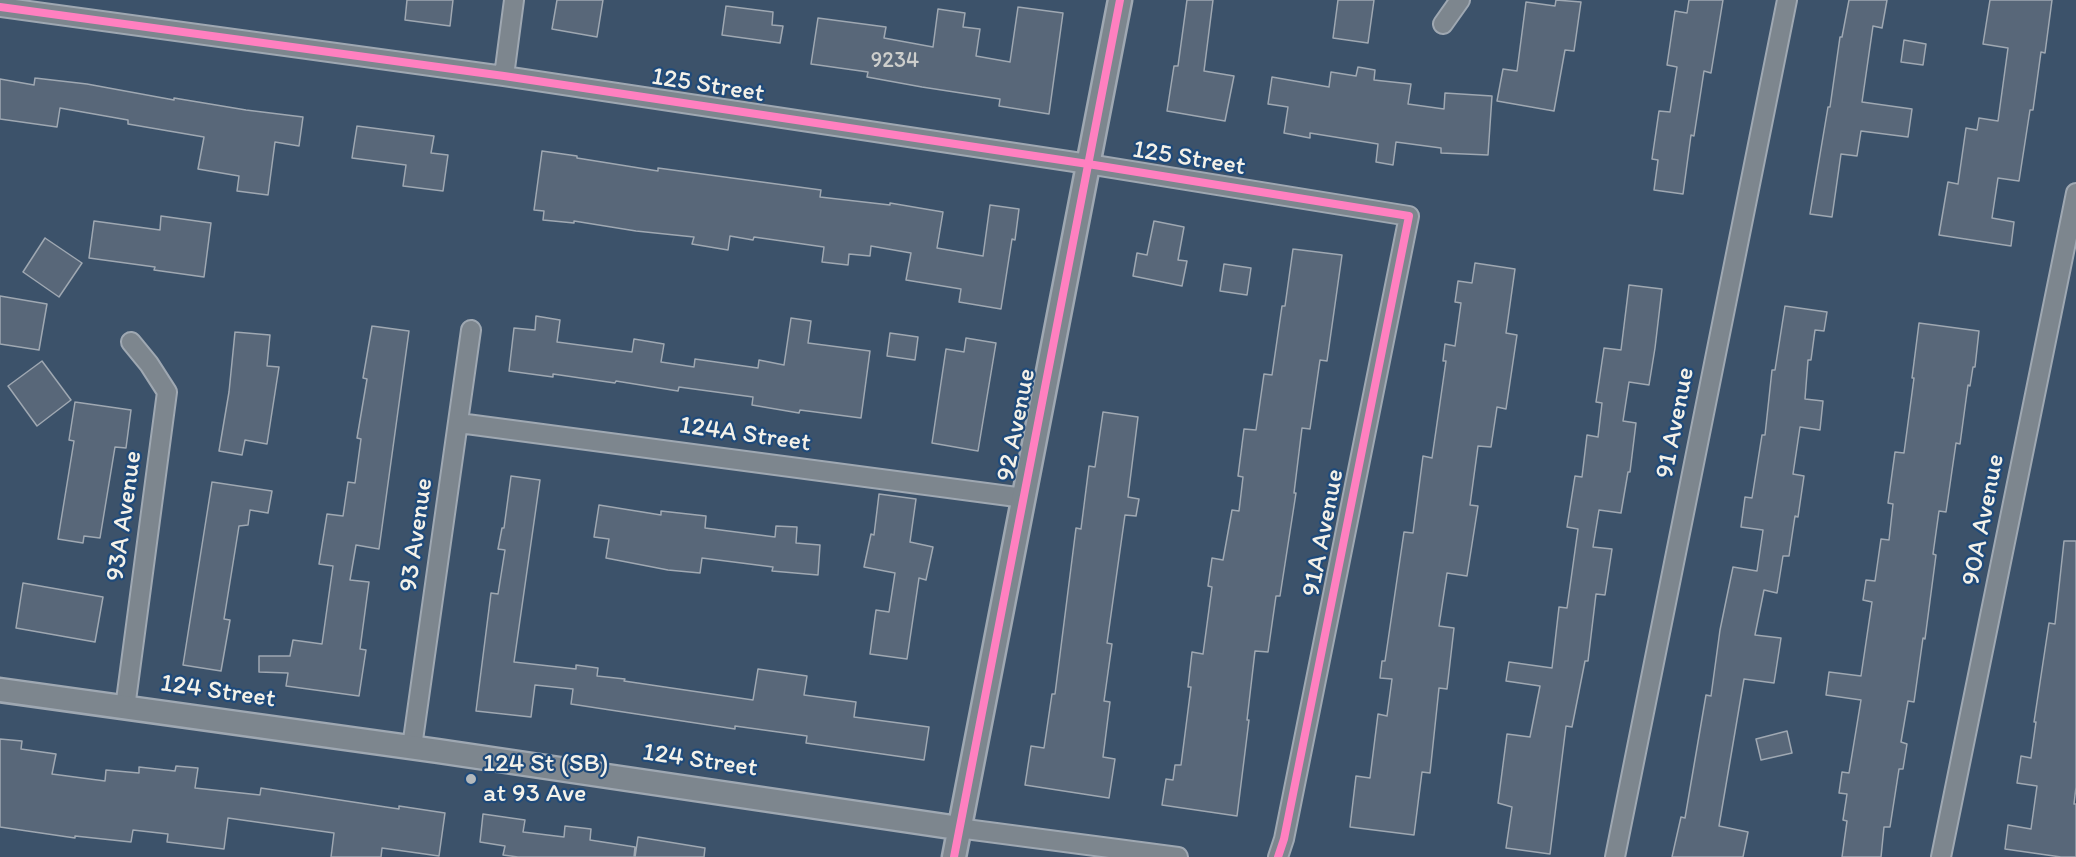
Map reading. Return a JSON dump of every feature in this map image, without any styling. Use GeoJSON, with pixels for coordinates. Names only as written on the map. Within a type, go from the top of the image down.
{"type":"FeatureCollection","features":[{"type":"Feature","properties":{"kind":"street"},"geometry":{"type":"LineString","coordinates":[[504,76],[514,0]]}},
{"type":"Feature","properties":{"kind":"street","name":"92 Avenue"},"geometry":{"type":"LineString","coordinates":[[954,857],[1120,0]]}},
{"type":"Feature","properties":{"kind":"street"},"geometry":{"type":"LineString","coordinates":[[1443,24],[1460,0]]}},
{"type":"Feature","properties":{"kind":"street","name":"91 Avenue"},"geometry":{"type":"LineString","coordinates":[[1615,857],[1787,0]]}},
{"type":"Feature","properties":{"kind":"street","name":"125 Street"},"geometry":{"type":"LineString","coordinates":[[0,7],[504,76],[1088,164],[1409,216]]}},
{"type":"Feature","properties":{"kind":"street","name":"90A Avenue"},"geometry":{"type":"LineString","coordinates":[[1941,857],[2076,193]]}},
{"type":"Feature","properties":{"kind":"street","name":"91A Avenue"},"geometry":{"type":"LineString","coordinates":[[1278,857],[1284,839],[1409,216]]}},
{"type":"Feature","properties":{"kind":"street","name":"93 Avenue"},"geometry":{"type":"LineString","coordinates":[[412,747],[471,330]]}},
{"type":"Feature","properties":{"kind":"street","name":"93A Avenue"},"geometry":{"type":"LineString","coordinates":[[125,708],[167,393],[149,364],[131,342]]}},
{"type":"Feature","properties":{"kind":"street","name":"124A Street"},"geometry":{"type":"LineString","coordinates":[[459,423],[1024,498]]}},
{"type":"Feature","properties":{"kind":"street","name":"124 Street"},"geometry":{"type":"LineString","coordinates":[[0,690],[412,747],[958,828],[1178,857]]}},
{"type":"Feature","properties":{"kind":"building"},"geometry":{"type":"Polygon","coordinates":[[[407,0],[453,0],[450,26],[405,20],[407,0]]]}},
{"type":"Feature","properties":{"kind":"building"},"geometry":{"type":"Polygon","coordinates":[[[557,0],[603,0],[597,37],[552,29],[557,0]]]}},
{"type":"Feature","properties":{"kind":"building"},"geometry":{"type":"Polygon","coordinates":[[[1187,0],[1213,0],[1204,71],[1234,76],[1225,121],[1167,111],[1174,66],[1178,66],[1187,0]]]}},
{"type":"Feature","properties":{"kind":"building"},"geometry":{"type":"Polygon","coordinates":[[[1338,0],[1374,0],[1368,43],[1333,38],[1338,0]]]}},
{"type":"Feature","properties":{"kind":"building"},"geometry":{"type":"Polygon","coordinates":[[[1556,0],[1581,2],[1574,51],[1565,50],[1554,111],[1497,101],[1503,69],[1517,71],[1526,2],[1555,6],[1556,0]]]}},
{"type":"Feature","properties":{"kind":"building"},"geometry":{"type":"Polygon","coordinates":[[[1689,0],[1723,0],[1711,73],[1704,71],[1694,136],[1691,135],[1683,194],[1654,190],[1658,160],[1652,159],[1659,111],[1670,112],[1677,67],[1667,65],[1675,11],[1687,13],[1689,0]]]}},
{"type":"Feature","properties":{"kind":"building"},"geometry":{"type":"Polygon","coordinates":[[[1849,0],[1887,0],[1882,28],[1873,26],[1862,102],[1912,109],[1908,137],[1861,131],[1857,156],[1841,154],[1832,217],[1810,214],[1828,107],[1830,107],[1840,37],[1842,37],[1849,0]]]}},
{"type":"Feature","properties":{"kind":"building"},"geometry":{"type":"Polygon","coordinates":[[[1990,0],[2052,0],[2045,53],[2041,52],[2033,110],[2030,110],[2019,181],[1998,178],[1992,218],[2014,222],[2011,246],[1939,235],[1948,182],[1958,184],[1966,128],[1977,130],[1979,118],[1998,121],[2008,48],[1983,44],[1990,0]]]}},
{"type":"Feature","properties":{"kind":"building"},"geometry":{"type":"Polygon","coordinates":[[[726,6],[773,12],[772,25],[783,26],[780,43],[722,35],[726,6]]]}},
{"type":"Feature","properties":{"kind":"building"},"geometry":{"type":"Polygon","coordinates":[[[1018,7],[1063,13],[1049,114],[999,106],[1000,99],[867,77],[868,72],[811,64],[818,18],[886,27],[884,38],[933,47],[938,9],[965,13],[963,27],[980,29],[976,56],[1010,62],[1018,7]]]}},
{"type":"Feature","properties":{"kind":"building"},"geometry":{"type":"Polygon","coordinates":[[[1904,40],[1926,44],[1923,65],[1901,62],[1904,40]]]}},
{"type":"Feature","properties":{"kind":"building"},"geometry":{"type":"Polygon","coordinates":[[[1358,67],[1375,70],[1374,80],[1411,84],[1408,104],[1444,109],[1445,93],[1492,96],[1488,155],[1441,153],[1441,148],[1396,142],[1393,165],[1376,162],[1378,144],[1310,133],[1310,138],[1284,133],[1288,107],[1268,104],[1272,77],[1329,87],[1331,72],[1356,76],[1358,67]]]}},
{"type":"Feature","properties":{"kind":"building"},"geometry":{"type":"Polygon","coordinates":[[[35,78],[303,117],[299,146],[275,142],[268,195],[237,191],[239,176],[198,169],[204,137],[128,124],[128,120],[60,108],[57,127],[0,119],[0,79],[34,85],[35,78]]]}},
{"type":"Feature","properties":{"kind":"building"},"geometry":{"type":"Polygon","coordinates":[[[357,126],[434,136],[431,153],[448,155],[443,191],[403,186],[406,165],[352,158],[357,126]]]}},
{"type":"Feature","properties":{"kind":"building"},"geometry":{"type":"Polygon","coordinates":[[[542,151],[658,171],[658,168],[821,190],[820,197],[890,205],[890,203],[943,212],[937,248],[983,256],[990,205],[1019,209],[1001,309],[959,302],[961,289],[906,280],[911,253],[871,246],[870,256],[849,254],[848,265],[822,262],[824,247],[730,236],[728,250],[692,244],[694,237],[574,221],[574,223],[543,220],[544,211],[534,210],[542,151]]]}},
{"type":"Feature","properties":{"kind":"building"},"geometry":{"type":"Polygon","coordinates":[[[161,216],[211,223],[204,277],[154,270],[155,267],[89,258],[94,221],[160,230],[161,216]]]}},
{"type":"Feature","properties":{"kind":"building"},"geometry":{"type":"Polygon","coordinates":[[[1154,221],[1184,227],[1178,260],[1187,261],[1182,286],[1133,276],[1137,253],[1147,255],[1154,221]]]}},
{"type":"Feature","properties":{"kind":"building"},"geometry":{"type":"Polygon","coordinates":[[[45,238],[82,263],[59,297],[23,272],[45,238]]]}},
{"type":"Feature","properties":{"kind":"building"},"geometry":{"type":"Polygon","coordinates":[[[1293,249],[1342,255],[1327,361],[1320,360],[1310,429],[1302,428],[1294,493],[1296,493],[1280,596],[1276,596],[1268,652],[1255,651],[1237,816],[1162,805],[1166,779],[1173,780],[1175,765],[1181,765],[1191,687],[1188,687],[1192,652],[1203,654],[1212,587],[1208,586],[1212,558],[1223,560],[1232,510],[1239,511],[1243,477],[1238,476],[1244,429],[1256,430],[1264,374],[1272,375],[1293,249]]]}},
{"type":"Feature","properties":{"kind":"building"},"geometry":{"type":"Polygon","coordinates":[[[1475,263],[1515,269],[1506,333],[1517,335],[1506,409],[1497,407],[1491,447],[1478,446],[1470,505],[1478,506],[1467,576],[1447,573],[1439,626],[1454,628],[1447,689],[1439,688],[1430,773],[1422,772],[1414,835],[1350,827],[1356,776],[1370,778],[1378,714],[1387,716],[1392,679],[1380,678],[1382,661],[1385,661],[1404,532],[1413,533],[1423,456],[1432,458],[1446,361],[1443,361],[1445,344],[1455,346],[1461,303],[1455,302],[1458,281],[1472,283],[1475,263]]]}},
{"type":"Feature","properties":{"kind":"building"},"geometry":{"type":"Polygon","coordinates":[[[1224,264],[1251,268],[1247,295],[1220,291],[1224,264]]]}},
{"type":"Feature","properties":{"kind":"building"},"geometry":{"type":"Polygon","coordinates":[[[1629,285],[1662,289],[1655,348],[1649,385],[1629,382],[1623,421],[1636,423],[1630,472],[1628,472],[1621,513],[1599,510],[1593,547],[1612,549],[1605,595],[1596,594],[1588,661],[1585,661],[1572,727],[1566,726],[1550,854],[1506,848],[1512,807],[1498,803],[1507,734],[1530,737],[1540,686],[1506,681],[1509,662],[1552,668],[1559,607],[1567,608],[1578,529],[1567,527],[1575,476],[1582,477],[1587,435],[1598,437],[1602,403],[1596,402],[1604,348],[1621,350],[1629,285]]]}},
{"type":"Feature","properties":{"kind":"building"},"geometry":{"type":"Polygon","coordinates":[[[0,296],[47,304],[39,350],[0,344],[0,296]]]}},
{"type":"Feature","properties":{"kind":"building"},"geometry":{"type":"Polygon","coordinates":[[[1785,306],[1827,312],[1824,331],[1815,330],[1811,360],[1808,360],[1805,399],[1823,401],[1820,430],[1800,427],[1793,474],[1804,476],[1798,517],[1795,516],[1789,556],[1783,556],[1777,593],[1764,590],[1755,635],[1781,638],[1774,683],[1744,679],[1719,826],[1748,832],[1743,857],[1672,857],[1681,817],[1685,818],[1706,695],[1711,696],[1720,630],[1733,567],[1757,571],[1763,530],[1741,527],[1745,497],[1752,498],[1762,435],[1765,435],[1772,370],[1775,370],[1785,306]]]}},
{"type":"Feature","properties":{"kind":"building"},"geometry":{"type":"Polygon","coordinates":[[[536,316],[560,320],[557,342],[632,352],[634,339],[664,344],[661,362],[694,367],[695,359],[758,368],[759,360],[784,365],[791,318],[811,321],[808,343],[870,351],[861,418],[800,410],[799,413],[752,405],[753,397],[679,387],[678,391],[616,381],[615,383],[553,374],[553,377],[509,371],[514,328],[535,330],[536,316]]]}},
{"type":"Feature","properties":{"kind":"building"},"geometry":{"type":"Polygon","coordinates":[[[1919,323],[1979,331],[1975,367],[1973,367],[1970,386],[1968,385],[1960,444],[1956,443],[1946,512],[1939,511],[1933,554],[1936,555],[1925,639],[1923,638],[1914,702],[1908,701],[1901,742],[1907,744],[1903,769],[1899,769],[1890,827],[1884,827],[1881,857],[1842,857],[1847,821],[1843,820],[1847,794],[1839,793],[1842,772],[1849,773],[1861,700],[1826,695],[1829,672],[1861,676],[1872,602],[1863,600],[1866,580],[1875,581],[1881,539],[1889,540],[1893,504],[1888,503],[1895,452],[1904,453],[1919,323]]]}},
{"type":"Feature","properties":{"kind":"building"},"geometry":{"type":"Polygon","coordinates":[[[372,326],[409,331],[379,549],[356,545],[350,580],[369,582],[360,649],[366,650],[359,696],[286,686],[288,673],[259,672],[259,656],[290,656],[293,640],[322,644],[333,566],[319,564],[327,514],[343,516],[348,482],[355,483],[361,439],[357,438],[367,379],[363,378],[372,326]]]}},
{"type":"Feature","properties":{"kind":"building"},"geometry":{"type":"Polygon","coordinates":[[[235,332],[270,335],[267,366],[279,367],[267,444],[245,440],[242,455],[219,451],[229,392],[235,332]]]}},
{"type":"Feature","properties":{"kind":"building"},"geometry":{"type":"Polygon","coordinates":[[[890,333],[918,337],[915,360],[887,356],[890,333]]]}},
{"type":"Feature","properties":{"kind":"building"},"geometry":{"type":"Polygon","coordinates":[[[966,338],[996,343],[978,451],[932,443],[946,349],[964,352],[966,338]]]}},
{"type":"Feature","properties":{"kind":"building"},"geometry":{"type":"Polygon","coordinates":[[[42,361],[71,400],[37,426],[8,386],[42,361]]]}},
{"type":"Feature","properties":{"kind":"building"},"geometry":{"type":"Polygon","coordinates":[[[75,402],[131,410],[126,448],[115,447],[100,538],[84,536],[83,543],[58,539],[74,441],[69,440],[75,402]]]}},
{"type":"Feature","properties":{"kind":"building"},"geometry":{"type":"Polygon","coordinates":[[[1103,412],[1138,417],[1128,497],[1139,499],[1136,516],[1125,515],[1107,643],[1112,644],[1104,701],[1110,702],[1103,757],[1115,759],[1109,798],[1025,785],[1031,746],[1044,748],[1052,694],[1055,694],[1076,528],[1081,529],[1089,466],[1095,467],[1103,412]]]}},
{"type":"Feature","properties":{"kind":"building"},"geometry":{"type":"Polygon","coordinates":[[[511,476],[540,480],[514,662],[576,669],[576,665],[598,668],[597,676],[753,700],[758,669],[807,676],[804,695],[856,702],[854,717],[929,727],[924,760],[806,743],[807,736],[735,726],[735,729],[571,704],[573,689],[535,685],[531,717],[476,711],[491,593],[498,594],[505,550],[498,549],[502,528],[504,528],[511,476]]]}},
{"type":"Feature","properties":{"kind":"building"},"geometry":{"type":"Polygon","coordinates":[[[212,482],[272,491],[268,513],[250,510],[248,525],[239,526],[224,619],[230,620],[221,671],[183,665],[212,482]]]}},
{"type":"Feature","properties":{"kind":"building"},"geometry":{"type":"Polygon","coordinates":[[[879,494],[916,499],[910,542],[933,547],[926,580],[919,578],[907,659],[870,654],[876,610],[889,612],[895,573],[864,567],[871,534],[874,535],[879,494]]]}},
{"type":"Feature","properties":{"kind":"building"},"geometry":{"type":"Polygon","coordinates":[[[599,505],[661,515],[661,511],[706,516],[705,528],[775,537],[776,526],[797,527],[796,543],[820,545],[818,575],[772,571],[773,567],[702,558],[700,573],[668,570],[606,558],[609,539],[594,537],[599,505]]]}},
{"type":"Feature","properties":{"kind":"building"},"geometry":{"type":"Polygon","coordinates":[[[2064,541],[2076,541],[2076,787],[2074,804],[2076,804],[2076,857],[2005,849],[2008,825],[2031,829],[2037,786],[2017,783],[2021,756],[2031,758],[2049,623],[2055,624],[2064,541]]]}},
{"type":"Feature","properties":{"kind":"building"},"geometry":{"type":"Polygon","coordinates":[[[23,583],[103,597],[95,642],[16,628],[23,583]]]}},
{"type":"Feature","properties":{"kind":"building"},"geometry":{"type":"Polygon","coordinates":[[[1787,731],[1792,753],[1761,760],[1756,739],[1787,731]]]}},
{"type":"Feature","properties":{"kind":"building"},"geometry":{"type":"Polygon","coordinates":[[[0,739],[22,741],[21,749],[56,754],[52,774],[105,781],[106,770],[139,773],[139,767],[175,771],[176,766],[198,768],[195,788],[260,795],[261,788],[399,809],[399,806],[445,813],[439,856],[382,848],[381,857],[331,857],[334,833],[228,818],[224,849],[167,842],[168,834],[133,830],[131,842],[75,836],[75,838],[0,827],[0,739]]]}},
{"type":"Feature","properties":{"kind":"building"},"geometry":{"type":"Polygon","coordinates":[[[483,814],[525,820],[523,832],[564,837],[565,826],[591,829],[590,840],[635,847],[634,857],[503,855],[505,846],[480,842],[483,814]]]}},
{"type":"Feature","properties":{"kind":"building"},"geometry":{"type":"Polygon","coordinates":[[[638,837],[705,848],[704,857],[635,857],[638,837]]]}},
{"type":"Feature","properties":{"kind":"cycle path"},"geometry":{"type":"LineString","coordinates":[[954,857],[1120,0]]}},
{"type":"Feature","properties":{"kind":"cycle path"},"geometry":{"type":"LineString","coordinates":[[0,7],[504,76],[1088,164],[1409,216],[1284,839],[1278,857]]}},
{"type":"Feature","properties":{"kind":"place","name":"124 St (SB) at 93 Ave"},"geometry":{"type":"Point","coordinates":[471,779]}}]}
